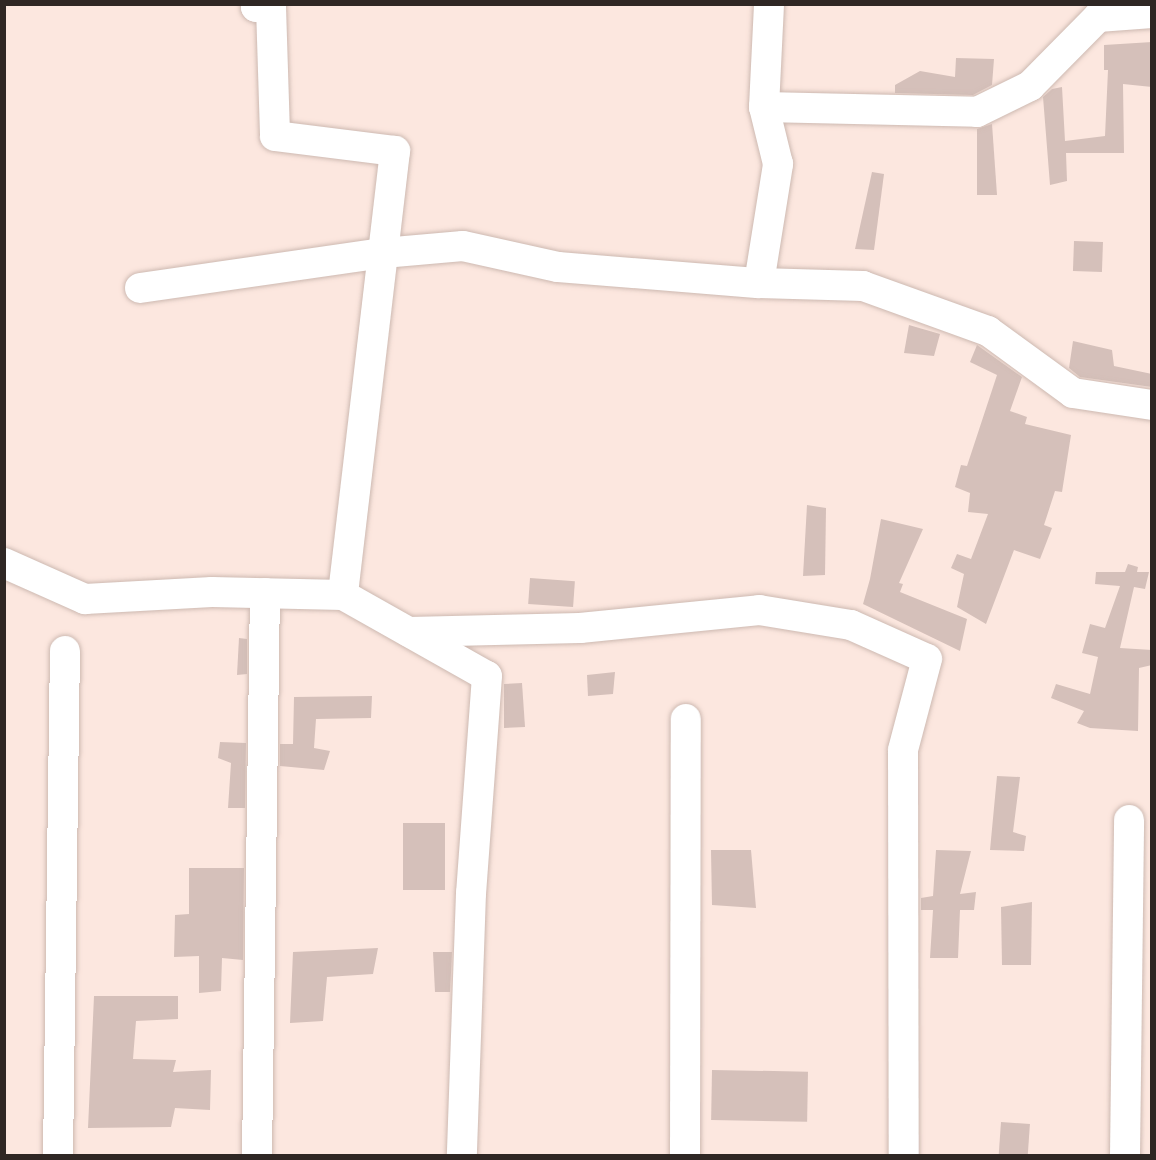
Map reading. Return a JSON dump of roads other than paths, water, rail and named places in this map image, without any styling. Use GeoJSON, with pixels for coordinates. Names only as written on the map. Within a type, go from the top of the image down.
{"type":"FeatureCollection","features":[{"type":"Feature","properties":{"kind":"street"},"geometry":{"type":"LineString","coordinates":[[256,4],[256,7],[271,7],[275,136],[395,151],[343,595]]}},
{"type":"Feature","properties":{"kind":"street"},"geometry":{"type":"LineString","coordinates":[[759,283],[778,164],[764,106],[769,4]]}},
{"type":"Feature","properties":{"kind":"street"},"geometry":{"type":"LineString","coordinates":[[764,106],[977,112],[1030,86],[1098,17],[1152,13]]}},
{"type":"Feature","properties":{"kind":"street"},"geometry":{"type":"LineString","coordinates":[[140,288],[383,253],[463,246],[558,267],[759,283],[863,286],[988,330],[1072,393],[1152,405]]}},
{"type":"Feature","properties":{"kind":"street"},"geometry":{"type":"LineString","coordinates":[[4,562],[85,599],[212,592],[343,595],[487,676],[471,892],[462,1155]]}},
{"type":"Feature","properties":{"kind":"street"},"geometry":{"type":"LineString","coordinates":[[257,1155],[265,593]]}},
{"type":"Feature","properties":{"kind":"street"},"geometry":{"type":"LineString","coordinates":[[409,632],[580,628],[759,610],[851,625],[927,659],[903,750],[904,1155]]}},
{"type":"Feature","properties":{"kind":"street"},"geometry":{"type":"LineString","coordinates":[[57,1155],[65,651]]}},
{"type":"Feature","properties":{"kind":"street"},"geometry":{"type":"LineString","coordinates":[[685,1155],[686,719]]}},
{"type":"Feature","properties":{"kind":"street"},"geometry":{"type":"LineString","coordinates":[[1125,1155],[1130,820]]}}]}
